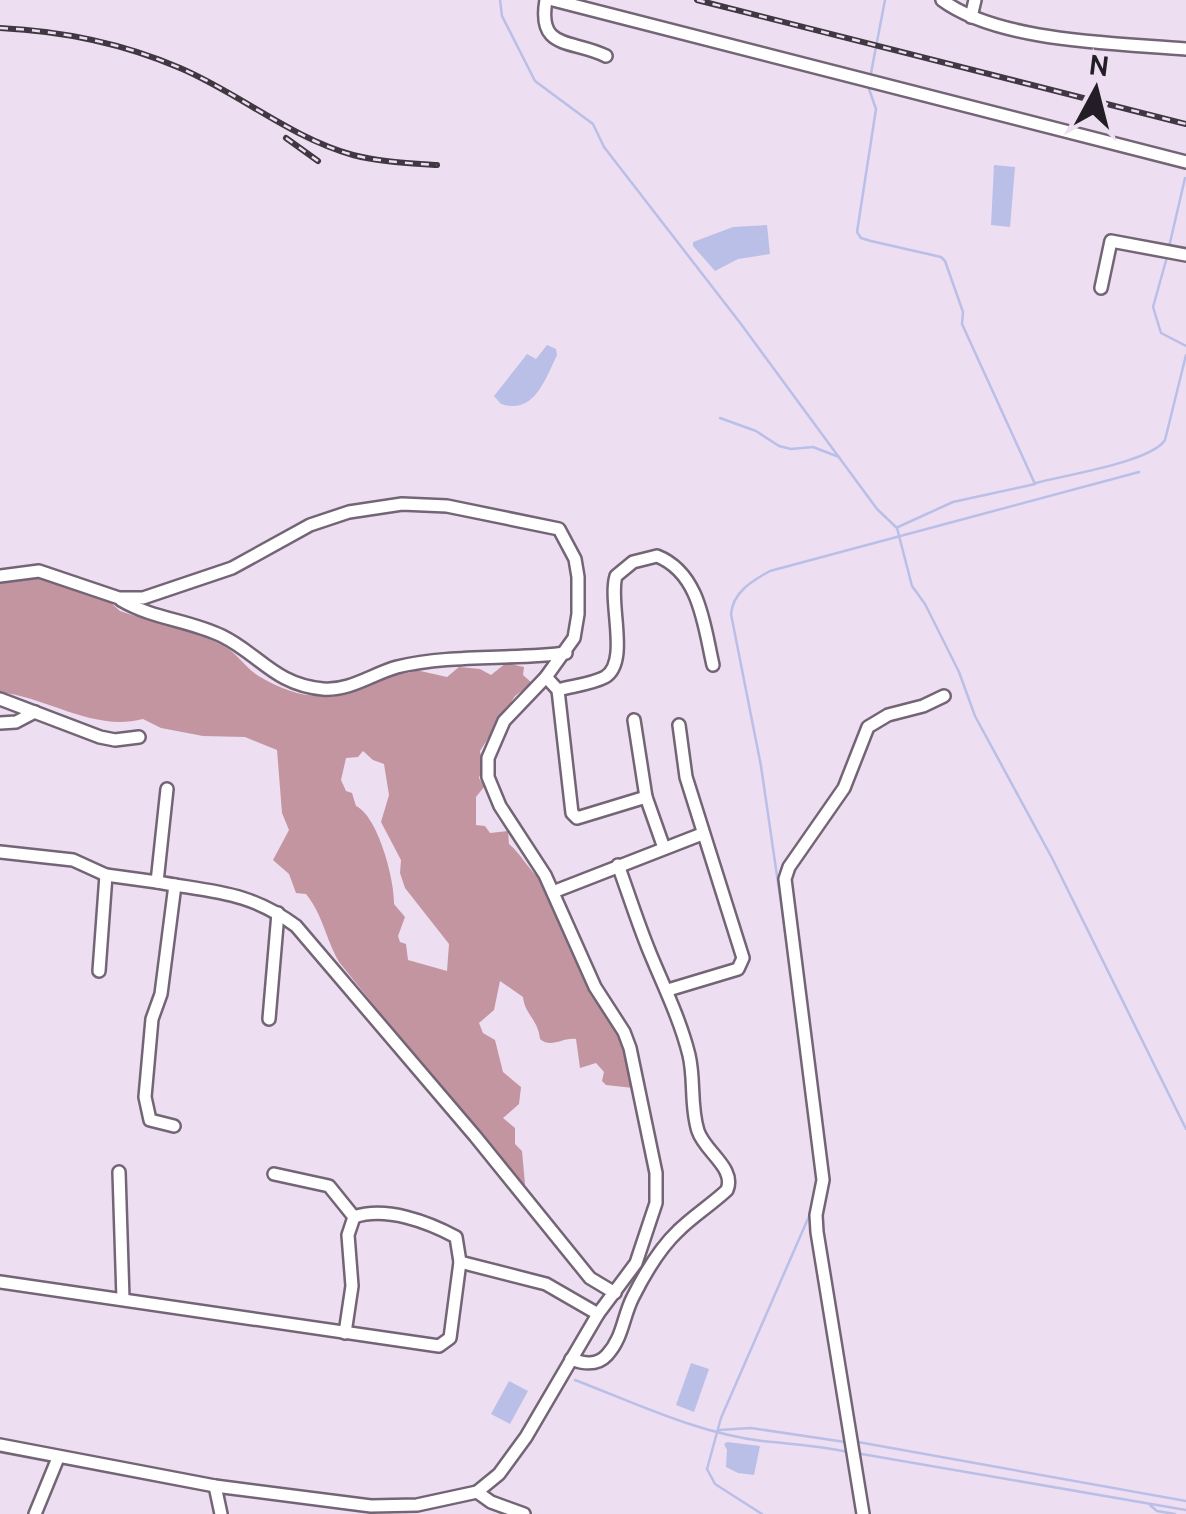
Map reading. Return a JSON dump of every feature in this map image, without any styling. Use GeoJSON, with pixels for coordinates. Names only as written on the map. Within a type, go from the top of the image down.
{"type":"FeatureCollection","features":[{"type":"Feature","properties":{"kind":"street"},"geometry":{"type":"LineString","coordinates":[[606,56],[565,44],[548,34],[543,21],[549,0],[1186,162]]}},
{"type":"Feature","properties":{"kind":"street"},"geometry":{"type":"LineString","coordinates":[[942,0],[971,18],[1020,30],[1186,49]]}},
{"type":"Feature","properties":{"kind":"street"},"geometry":{"type":"LineString","coordinates":[[971,18],[974,0]]}},
{"type":"Feature","properties":{"kind":"street"},"geometry":{"type":"LineString","coordinates":[[1101,288],[1110,241],[1186,255]]}},
{"type":"Feature","properties":{"kind":"street"},"geometry":{"type":"LineString","coordinates":[[0,1446],[370,1510],[478,1492],[499,1474],[526,1438],[598,1314],[636,1263],[656,1203],[656,1174],[624,1032],[595,987],[553,892],[500,806],[488,777],[488,758],[496,734],[520,701],[566,653],[574,638],[578,577],[575,559],[559,529],[447,506],[402,504],[350,512],[310,525],[232,568],[143,598],[119,598]]}},
{"type":"Feature","properties":{"kind":"street"},"geometry":{"type":"LineString","coordinates":[[558,690],[606,676],[614,667],[618,652],[612,605],[616,576],[633,562],[657,556],[679,568],[700,605],[713,666]]}},
{"type":"Feature","properties":{"kind":"street"},"geometry":{"type":"LineString","coordinates":[[0,576],[39,570],[119,598],[142,612],[223,636],[287,680],[324,689],[350,686],[396,668],[566,653]]}},
{"type":"Feature","properties":{"kind":"street"},"geometry":{"type":"LineString","coordinates":[[546,677],[558,690],[572,813],[577,818],[646,797]]}},
{"type":"Feature","properties":{"kind":"street"},"geometry":{"type":"LineString","coordinates":[[863,1514],[816,1216],[823,1180],[785,879],[789,867],[844,788],[868,727],[888,715],[944,696]]}},
{"type":"Feature","properties":{"kind":"street"},"geometry":{"type":"LineString","coordinates":[[0,698],[100,737],[139,737]]}},
{"type":"Feature","properties":{"kind":"street"},"geometry":{"type":"LineString","coordinates":[[0,724],[16,722],[35,712]]}},
{"type":"Feature","properties":{"kind":"street"},"geometry":{"type":"LineString","coordinates":[[634,720],[646,797],[664,848]]}},
{"type":"Feature","properties":{"kind":"street"},"geometry":{"type":"LineString","coordinates":[[668,990],[738,969],[743,958],[686,777],[679,725]]}},
{"type":"Feature","properties":{"kind":"street"},"geometry":{"type":"LineString","coordinates":[[157,882],[168,790]]}},
{"type":"Feature","properties":{"kind":"street"},"geometry":{"type":"LineString","coordinates":[[553,892],[702,834]]}},
{"type":"Feature","properties":{"kind":"street"},"geometry":{"type":"LineString","coordinates":[[0,852],[72,860],[106,875],[243,896],[278,913],[296,926],[393,1039],[590,1278],[614,1292]]}},
{"type":"Feature","properties":{"kind":"street"},"geometry":{"type":"LineString","coordinates":[[571,1359],[594,1363],[608,1354],[620,1336],[634,1295],[663,1249],[730,1182],[700,1138],[688,1053],[668,990],[651,956],[618,866]]}},
{"type":"Feature","properties":{"kind":"street"},"geometry":{"type":"LineString","coordinates":[[99,971],[106,875]]}},
{"type":"Feature","properties":{"kind":"street"},"geometry":{"type":"LineString","coordinates":[[174,1126],[150,1120],[145,1097],[152,1019],[161,994],[176,886]]}},
{"type":"Feature","properties":{"kind":"street"},"geometry":{"type":"LineString","coordinates":[[269,1019],[278,913]]}},
{"type":"Feature","properties":{"kind":"street"},"geometry":{"type":"LineString","coordinates":[[119,1172],[123,1298]]}},
{"type":"Feature","properties":{"kind":"street"},"geometry":{"type":"LineString","coordinates":[[274,1174],[329,1186],[354,1217]]}},
{"type":"Feature","properties":{"kind":"street"},"geometry":{"type":"LineString","coordinates":[[0,1282],[345,1333],[446,1344],[460,1262],[456,1238],[428,1222],[366,1213],[354,1217]]}},
{"type":"Feature","properties":{"kind":"street"},"geometry":{"type":"LineString","coordinates":[[345,1333],[352,1286],[348,1234],[354,1217]]}},
{"type":"Feature","properties":{"kind":"street"},"geometry":{"type":"LineString","coordinates":[[460,1262],[546,1284],[598,1314]]}},
{"type":"Feature","properties":{"kind":"street"},"geometry":{"type":"LineString","coordinates":[[34,1514],[58,1458]]}},
{"type":"Feature","properties":{"kind":"street"},"geometry":{"type":"LineString","coordinates":[[216,1486],[221,1514]]}},
{"type":"Feature","properties":{"kind":"street"},"geometry":{"type":"LineString","coordinates":[[478,1492],[491,1502],[524,1514]]}},
{"type":"Feature","properties":{"kind":"street"},"geometry":{"type":"LineString","coordinates":[[306,1514],[307,1500]]}},
{"type":"Feature","properties":{"kind":"shaded area"},"geometry":{"type":"Polygon","coordinates":[[[19,578],[45,578],[110,602],[120,611],[210,639],[227,648],[257,675],[308,695],[337,693],[416,670],[447,677],[459,667],[480,669],[491,675],[506,663],[524,667],[523,675],[532,683],[515,696],[480,751],[483,767],[479,778],[484,787],[476,797],[476,825],[485,826],[490,833],[508,831],[509,844],[541,879],[592,996],[611,1018],[625,1046],[633,1088],[606,1085],[602,1081],[604,1072],[596,1063],[580,1068],[576,1039],[549,1043],[540,1039],[523,997],[500,981],[494,1010],[479,1023],[483,1033],[495,1040],[503,1072],[521,1087],[519,1104],[503,1118],[515,1128],[515,1144],[522,1151],[522,1189],[339,962],[312,902],[306,894],[296,893],[289,874],[273,860],[289,830],[282,813],[277,750],[245,737],[203,736],[161,728],[143,719],[125,722],[89,718],[0,692],[0,584],[19,578]],[[363,751],[358,757],[346,758],[341,780],[371,822],[384,850],[394,904],[405,917],[398,936],[406,944],[408,960],[447,971],[449,944],[405,888],[401,860],[381,822],[389,795],[384,764],[363,751]]]}},
{"type":"Feature","properties":{"kind":"water"},"geometry":{"type":"Polygon","coordinates":[[[994,165],[1015,167],[1010,227],[991,225],[994,165]]]}},
{"type":"Feature","properties":{"kind":"water"},"geometry":{"type":"Polygon","coordinates":[[[767,225],[770,254],[738,259],[715,271],[693,246],[693,242],[733,227],[767,225]]]}},
{"type":"Feature","properties":{"kind":"water"},"geometry":{"type":"Polygon","coordinates":[[[547,345],[556,349],[557,355],[537,393],[522,404],[501,404],[494,396],[527,354],[536,359],[547,345]]]}},
{"type":"Feature","properties":{"kind":"water"},"geometry":{"type":"Polygon","coordinates":[[[691,1363],[709,1369],[694,1412],[676,1405],[691,1363]]]}},
{"type":"Feature","properties":{"kind":"water"},"geometry":{"type":"Polygon","coordinates":[[[509,1381],[528,1391],[510,1424],[491,1414],[509,1381]]]}},
{"type":"Feature","properties":{"kind":"water"},"geometry":{"type":"Polygon","coordinates":[[[727,1442],[760,1446],[754,1475],[726,1467],[727,1442]]]}},
{"type":"Feature","properties":{"kind":"waterway"},"geometry":{"type":"LineString","coordinates":[[500,0],[502,16],[535,81],[593,124],[604,147],[877,509],[897,528],[912,586],[925,604],[959,672],[975,716],[1052,858],[1186,1129]]}},
{"type":"Feature","properties":{"kind":"waterway"},"geometry":{"type":"LineString","coordinates":[[871,73],[885,0]]}},
{"type":"Feature","properties":{"kind":"waterway"},"geometry":{"type":"LineString","coordinates":[[869,89],[876,109],[857,232],[861,238],[945,261],[963,312],[962,324],[1035,484],[953,502],[898,527]]}},
{"type":"Feature","properties":{"kind":"waterway"},"geometry":{"type":"LineString","coordinates":[[1169,247],[1185,178]]}},
{"type":"Feature","properties":{"kind":"waterway"},"geometry":{"type":"LineString","coordinates":[[1167,257],[1153,307],[1161,333],[1186,346]]}},
{"type":"Feature","properties":{"kind":"waterway"},"geometry":{"type":"LineString","coordinates":[[1036,483],[1106,467],[1157,448],[1165,440],[1186,355]]}},
{"type":"Feature","properties":{"kind":"waterway"},"geometry":{"type":"LineString","coordinates":[[720,418],[756,431],[779,446],[813,447],[839,457]]}},
{"type":"Feature","properties":{"kind":"waterway"},"geometry":{"type":"LineString","coordinates":[[790,965],[761,766],[731,614],[739,593],[770,571],[1139,472]]}},
{"type":"Feature","properties":{"kind":"waterway"},"geometry":{"type":"LineString","coordinates":[[762,1514],[715,1484],[707,1469],[721,1418],[810,1214]]}},
{"type":"Feature","properties":{"kind":"waterway"},"geometry":{"type":"LineString","coordinates":[[575,1380],[714,1431],[848,1452]]}},
{"type":"Feature","properties":{"kind":"waterway"},"geometry":{"type":"LineString","coordinates":[[719,1430],[751,1428],[845,1442]]}},
{"type":"Feature","properties":{"kind":"waterway"},"geometry":{"type":"LineString","coordinates":[[858,1442],[1186,1501]]}},
{"type":"Feature","properties":{"kind":"waterway"},"geometry":{"type":"LineString","coordinates":[[856,1453],[1186,1510]]}},
{"type":"Feature","properties":{"kind":"waterway"},"geometry":{"type":"LineString","coordinates":[[1150,1505],[1157,1511],[1175,1514]]}},
{"type":"Feature","properties":{"kind":"railway"},"geometry":{"type":"LineString","coordinates":[[697,0],[1186,124]]}},
{"type":"Feature","properties":{"kind":"railway"},"geometry":{"type":"LineString","coordinates":[[0,28],[69,35],[114,45],[202,78],[330,147],[374,159],[437,165]]}},
{"type":"Feature","properties":{"kind":"railway"},"geometry":{"type":"LineString","coordinates":[[286,138],[318,161]]}}]}
